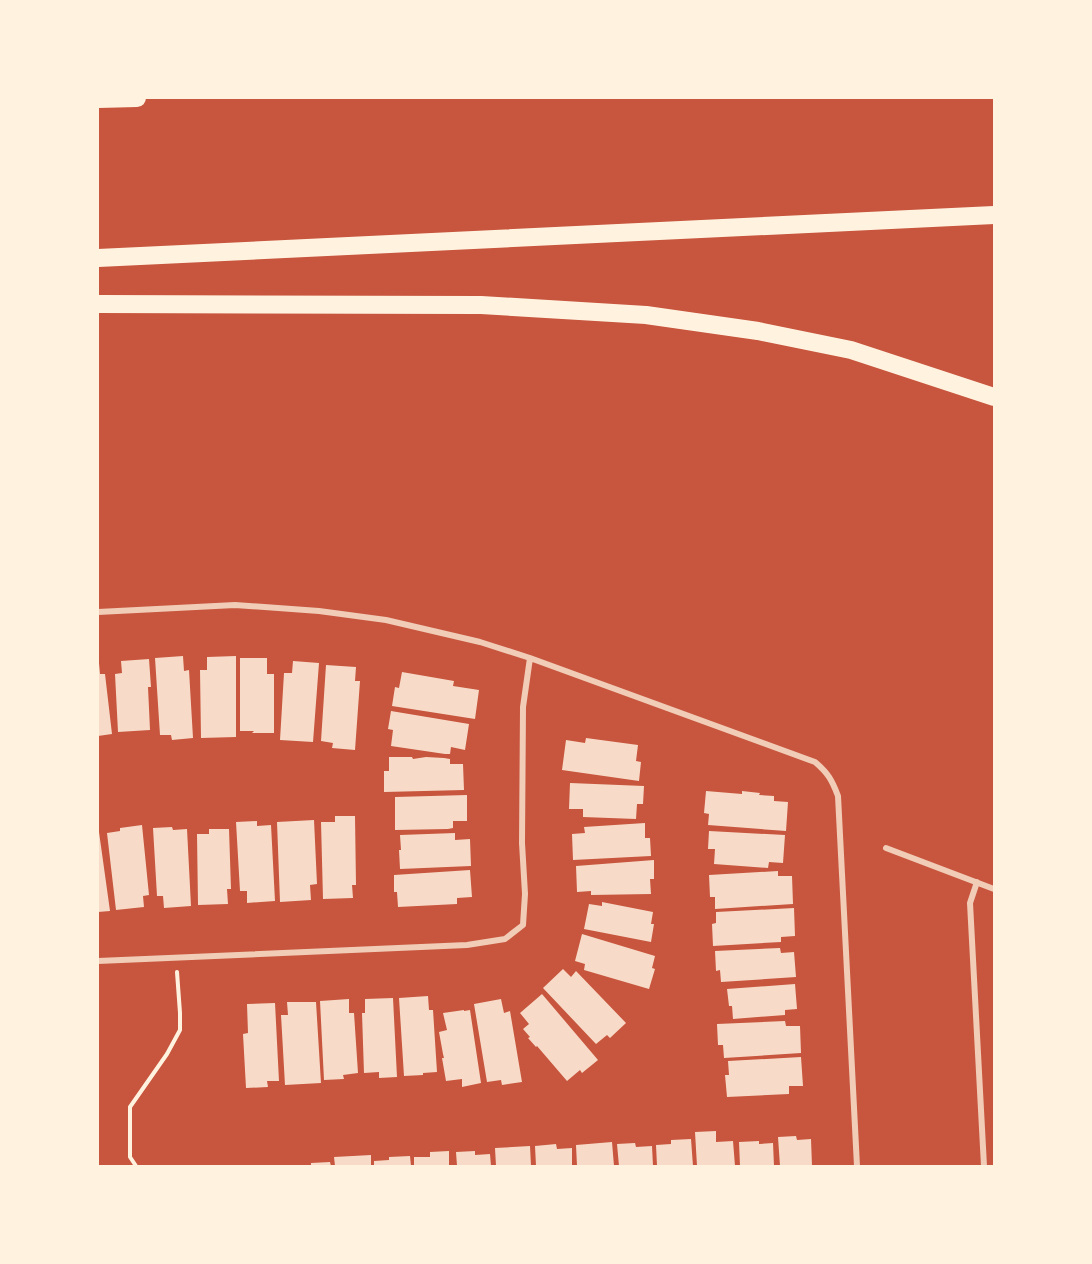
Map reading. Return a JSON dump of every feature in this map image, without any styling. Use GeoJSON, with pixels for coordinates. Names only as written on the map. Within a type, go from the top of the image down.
{"type":"FeatureCollection","features":[{"type":"Feature","properties":{"kind":"highway"},"geometry":{"type":"LineString","coordinates":[[98,99],[137,98]]}},
{"type":"Feature","properties":{"kind":"highway"},"geometry":{"type":"LineString","coordinates":[[98,258],[994,215]]}},
{"type":"Feature","properties":{"kind":"highway"},"geometry":{"type":"LineString","coordinates":[[98,304],[481,305],[646,315],[758,331],[851,350],[994,397]]}},
{"type":"Feature","properties":{"kind":"street"},"geometry":{"type":"LineString","coordinates":[[98,612],[235,604],[319,611],[386,620],[480,642],[530,658],[815,762],[833,782],[838,796],[857,1167]]}},
{"type":"Feature","properties":{"kind":"street"},"geometry":{"type":"LineString","coordinates":[[98,961],[467,945],[505,939],[523,925],[525,894],[522,843],[523,707],[530,658]]}},
{"type":"Feature","properties":{"kind":"street"},"geometry":{"type":"LineString","coordinates":[[886,848],[994,889]]}},
{"type":"Feature","properties":{"kind":"street"},"geometry":{"type":"LineString","coordinates":[[977,882],[970,903],[984,1167]]}},
{"type":"Feature","properties":{"kind":"path"},"geometry":{"type":"LineString","coordinates":[[136,1167],[130,1157],[130,1107],[167,1054],[180,1030],[176,957]]}},
{"type":"Feature","properties":{"kind":"building"},"geometry":{"type":"Polygon","coordinates":[[[183,656],[184,671],[189,670],[193,738],[172,740],[171,735],[160,735],[155,658],[183,656]]]}},
{"type":"Feature","properties":{"kind":"building"},"geometry":{"type":"Polygon","coordinates":[[[236,656],[236,737],[201,738],[200,670],[207,670],[207,657],[236,656]]]}},
{"type":"Feature","properties":{"kind":"building"},"geometry":{"type":"Polygon","coordinates":[[[240,658],[267,658],[267,674],[274,674],[274,733],[240,731],[240,658]]]}},
{"type":"Feature","properties":{"kind":"building"},"geometry":{"type":"Polygon","coordinates":[[[149,659],[150,730],[118,732],[115,674],[122,673],[121,661],[149,659]]]}},
{"type":"Feature","properties":{"kind":"building"},"geometry":{"type":"Polygon","coordinates":[[[293,661],[319,663],[313,742],[280,740],[284,673],[292,673],[293,661]]]}},
{"type":"Feature","properties":{"kind":"building"},"geometry":{"type":"Polygon","coordinates":[[[98,663],[100,674],[105,674],[112,734],[98,736],[98,663]]]}},
{"type":"Feature","properties":{"kind":"building"},"geometry":{"type":"Polygon","coordinates":[[[326,665],[356,667],[355,681],[360,681],[355,750],[332,748],[333,743],[321,741],[326,665]]]}},
{"type":"Feature","properties":{"kind":"building"},"geometry":{"type":"Polygon","coordinates":[[[402,672],[454,681],[453,686],[479,690],[475,719],[392,706],[395,687],[399,688],[402,672]]]}},
{"type":"Feature","properties":{"kind":"building"},"geometry":{"type":"Polygon","coordinates":[[[391,711],[469,724],[465,750],[451,747],[450,754],[445,754],[391,746],[393,730],[388,729],[391,711]]]}},
{"type":"Feature","properties":{"kind":"building"},"geometry":{"type":"Polygon","coordinates":[[[586,738],[638,745],[636,761],[641,762],[639,781],[562,770],[566,740],[585,743],[586,738]]]}},
{"type":"Feature","properties":{"kind":"building"},"geometry":{"type":"Polygon","coordinates":[[[389,757],[444,758],[450,759],[450,764],[463,764],[464,790],[384,792],[384,771],[389,771],[389,757]]]}},
{"type":"Feature","properties":{"kind":"building"},"geometry":{"type":"Polygon","coordinates":[[[570,783],[644,786],[643,804],[637,804],[636,819],[583,817],[583,809],[569,809],[570,783]]]}},
{"type":"Feature","properties":{"kind":"building"},"geometry":{"type":"Polygon","coordinates":[[[706,791],[760,793],[759,795],[774,796],[774,801],[788,802],[786,831],[708,825],[709,814],[704,813],[706,791]]]}},
{"type":"Feature","properties":{"kind":"building"},"geometry":{"type":"Polygon","coordinates":[[[467,795],[467,821],[453,821],[453,828],[395,830],[395,797],[467,795]]]}},
{"type":"Feature","properties":{"kind":"building"},"geometry":{"type":"Polygon","coordinates":[[[335,816],[355,816],[356,885],[352,885],[353,898],[323,899],[321,822],[335,822],[335,816]]]}},
{"type":"Feature","properties":{"kind":"building"},"geometry":{"type":"Polygon","coordinates":[[[314,820],[317,884],[310,885],[311,900],[280,902],[277,822],[314,820]]]}},
{"type":"Feature","properties":{"kind":"building"},"geometry":{"type":"Polygon","coordinates":[[[257,821],[257,826],[271,825],[275,901],[247,903],[247,891],[240,891],[236,822],[257,821]]]}},
{"type":"Feature","properties":{"kind":"building"},"geometry":{"type":"Polygon","coordinates":[[[645,823],[645,838],[650,838],[651,856],[573,860],[572,834],[585,833],[584,827],[645,823]]]}},
{"type":"Feature","properties":{"kind":"building"},"geometry":{"type":"Polygon","coordinates":[[[142,825],[149,895],[143,896],[144,907],[116,910],[107,833],[120,831],[120,828],[142,825]]]}},
{"type":"Feature","properties":{"kind":"building"},"geometry":{"type":"Polygon","coordinates":[[[172,827],[173,830],[187,829],[191,906],[164,908],[163,896],[157,896],[153,828],[172,827]]]}},
{"type":"Feature","properties":{"kind":"building"},"geometry":{"type":"Polygon","coordinates":[[[209,829],[229,829],[231,889],[227,889],[228,904],[198,905],[197,834],[209,834],[209,829]]]}},
{"type":"Feature","properties":{"kind":"building"},"geometry":{"type":"Polygon","coordinates":[[[709,831],[785,835],[783,863],[769,862],[768,868],[714,864],[715,849],[708,849],[709,831]]]}},
{"type":"Feature","properties":{"kind":"building"},"geometry":{"type":"Polygon","coordinates":[[[98,832],[110,911],[98,912],[98,832]]]}},
{"type":"Feature","properties":{"kind":"building"},"geometry":{"type":"Polygon","coordinates":[[[455,833],[455,840],[470,839],[471,866],[400,869],[400,835],[455,833]]]}},
{"type":"Feature","properties":{"kind":"building"},"geometry":{"type":"Polygon","coordinates":[[[654,860],[654,879],[650,879],[651,894],[591,895],[591,891],[577,892],[576,866],[654,860]]]}},
{"type":"Feature","properties":{"kind":"building"},"geometry":{"type":"Polygon","coordinates":[[[470,870],[472,897],[457,898],[457,904],[398,907],[397,892],[394,892],[394,875],[470,870]]]}},
{"type":"Feature","properties":{"kind":"building"},"geometry":{"type":"Polygon","coordinates":[[[778,871],[778,876],[792,876],[793,904],[715,909],[715,897],[710,897],[709,875],[778,871]]]}},
{"type":"Feature","properties":{"kind":"building"},"geometry":{"type":"Polygon","coordinates":[[[602,902],[653,912],[651,942],[584,929],[589,904],[602,906],[602,902]]]}},
{"type":"Feature","properties":{"kind":"building"},"geometry":{"type":"Polygon","coordinates":[[[794,908],[795,936],[781,937],[781,942],[713,946],[712,924],[716,923],[716,912],[794,908]]]}},
{"type":"Feature","properties":{"kind":"building"},"geometry":{"type":"Polygon","coordinates":[[[582,934],[655,956],[652,968],[655,969],[649,989],[584,970],[585,964],[575,961],[582,934]]]}},
{"type":"Feature","properties":{"kind":"building"},"geometry":{"type":"Polygon","coordinates":[[[780,948],[781,953],[794,952],[796,977],[721,982],[720,970],[716,971],[715,951],[780,948]]]}},
{"type":"Feature","properties":{"kind":"building"},"geometry":{"type":"Polygon","coordinates":[[[563,969],[571,977],[576,971],[626,1023],[610,1038],[607,1035],[596,1044],[543,988],[563,969]]]}},
{"type":"Feature","properties":{"kind":"building"},"geometry":{"type":"Polygon","coordinates":[[[795,984],[797,1009],[785,1010],[785,1015],[733,1019],[727,989],[795,984]]]}},
{"type":"Feature","properties":{"kind":"building"},"geometry":{"type":"Polygon","coordinates":[[[542,994],[598,1060],[582,1073],[580,1070],[567,1081],[528,1038],[530,1037],[523,1029],[529,1024],[520,1013],[542,994]]]}},
{"type":"Feature","properties":{"kind":"building"},"geometry":{"type":"Polygon","coordinates":[[[428,996],[429,1010],[433,1010],[437,1072],[404,1076],[399,998],[428,996]]]}},
{"type":"Feature","properties":{"kind":"building"},"geometry":{"type":"Polygon","coordinates":[[[393,998],[397,1077],[379,1078],[379,1072],[364,1073],[362,1013],[365,1013],[365,999],[393,998]]]}},
{"type":"Feature","properties":{"kind":"building"},"geometry":{"type":"Polygon","coordinates":[[[349,999],[349,1013],[354,1013],[358,1073],[343,1075],[344,1079],[324,1080],[320,1001],[349,999]]]}},
{"type":"Feature","properties":{"kind":"building"},"geometry":{"type":"Polygon","coordinates":[[[501,999],[504,1013],[510,1011],[522,1082],[502,1085],[501,1080],[487,1082],[474,1004],[501,999]]]}},
{"type":"Feature","properties":{"kind":"building"},"geometry":{"type":"Polygon","coordinates":[[[287,1002],[316,1002],[321,1083],[285,1085],[281,1015],[288,1015],[287,1002]]]}},
{"type":"Feature","properties":{"kind":"building"},"geometry":{"type":"Polygon","coordinates":[[[275,1003],[279,1081],[267,1081],[268,1087],[246,1088],[243,1034],[248,1033],[247,1004],[275,1003]]]}},
{"type":"Feature","properties":{"kind":"building"},"geometry":{"type":"Polygon","coordinates":[[[470,1010],[481,1083],[462,1087],[462,1079],[446,1081],[439,1032],[447,1030],[443,1013],[470,1010]]]}},
{"type":"Feature","properties":{"kind":"building"},"geometry":{"type":"Polygon","coordinates":[[[785,1021],[786,1026],[800,1026],[801,1053],[724,1058],[723,1045],[718,1045],[717,1024],[785,1021]]]}},
{"type":"Feature","properties":{"kind":"building"},"geometry":{"type":"Polygon","coordinates":[[[801,1057],[803,1086],[789,1086],[789,1094],[727,1097],[725,1075],[729,1075],[728,1061],[801,1057]]]}},
{"type":"Feature","properties":{"kind":"building"},"geometry":{"type":"Polygon","coordinates":[[[716,1131],[716,1142],[733,1141],[735,1166],[697,1166],[695,1132],[716,1131]]]}},
{"type":"Feature","properties":{"kind":"building"},"geometry":{"type":"Polygon","coordinates":[[[796,1136],[797,1140],[811,1139],[812,1166],[780,1166],[778,1137],[796,1136]]]}},
{"type":"Feature","properties":{"kind":"building"},"geometry":{"type":"Polygon","coordinates":[[[691,1139],[693,1166],[657,1166],[656,1145],[671,1144],[671,1140],[691,1139]]]}},
{"type":"Feature","properties":{"kind":"building"},"geometry":{"type":"Polygon","coordinates":[[[759,1141],[759,1144],[773,1143],[774,1166],[740,1166],[739,1142],[759,1141]]]}},
{"type":"Feature","properties":{"kind":"building"},"geometry":{"type":"Polygon","coordinates":[[[612,1142],[614,1166],[577,1166],[576,1145],[612,1142]]]}},
{"type":"Feature","properties":{"kind":"building"},"geometry":{"type":"Polygon","coordinates":[[[635,1143],[636,1147],[652,1146],[653,1166],[619,1166],[617,1144],[635,1143]]]}},
{"type":"Feature","properties":{"kind":"building"},"geometry":{"type":"Polygon","coordinates":[[[556,1144],[557,1149],[572,1148],[572,1166],[536,1166],[535,1146],[556,1144]]]}},
{"type":"Feature","properties":{"kind":"building"},"geometry":{"type":"Polygon","coordinates":[[[530,1146],[531,1166],[496,1166],[495,1148],[530,1146]]]}},
{"type":"Feature","properties":{"kind":"building"},"geometry":{"type":"Polygon","coordinates":[[[449,1151],[449,1166],[414,1166],[414,1157],[430,1157],[430,1152],[449,1151]]]}},
{"type":"Feature","properties":{"kind":"building"},"geometry":{"type":"Polygon","coordinates":[[[475,1151],[475,1155],[490,1154],[491,1166],[457,1166],[456,1152],[475,1151]]]}},
{"type":"Feature","properties":{"kind":"building"},"geometry":{"type":"Polygon","coordinates":[[[371,1155],[371,1166],[335,1166],[334,1157],[371,1155]]]}},
{"type":"Feature","properties":{"kind":"building"},"geometry":{"type":"Polygon","coordinates":[[[410,1156],[411,1166],[374,1166],[374,1161],[389,1160],[389,1157],[410,1156]]]}},
{"type":"Feature","properties":{"kind":"building"},"geometry":{"type":"Polygon","coordinates":[[[330,1162],[331,1166],[311,1166],[311,1163],[330,1162]]]}}]}
